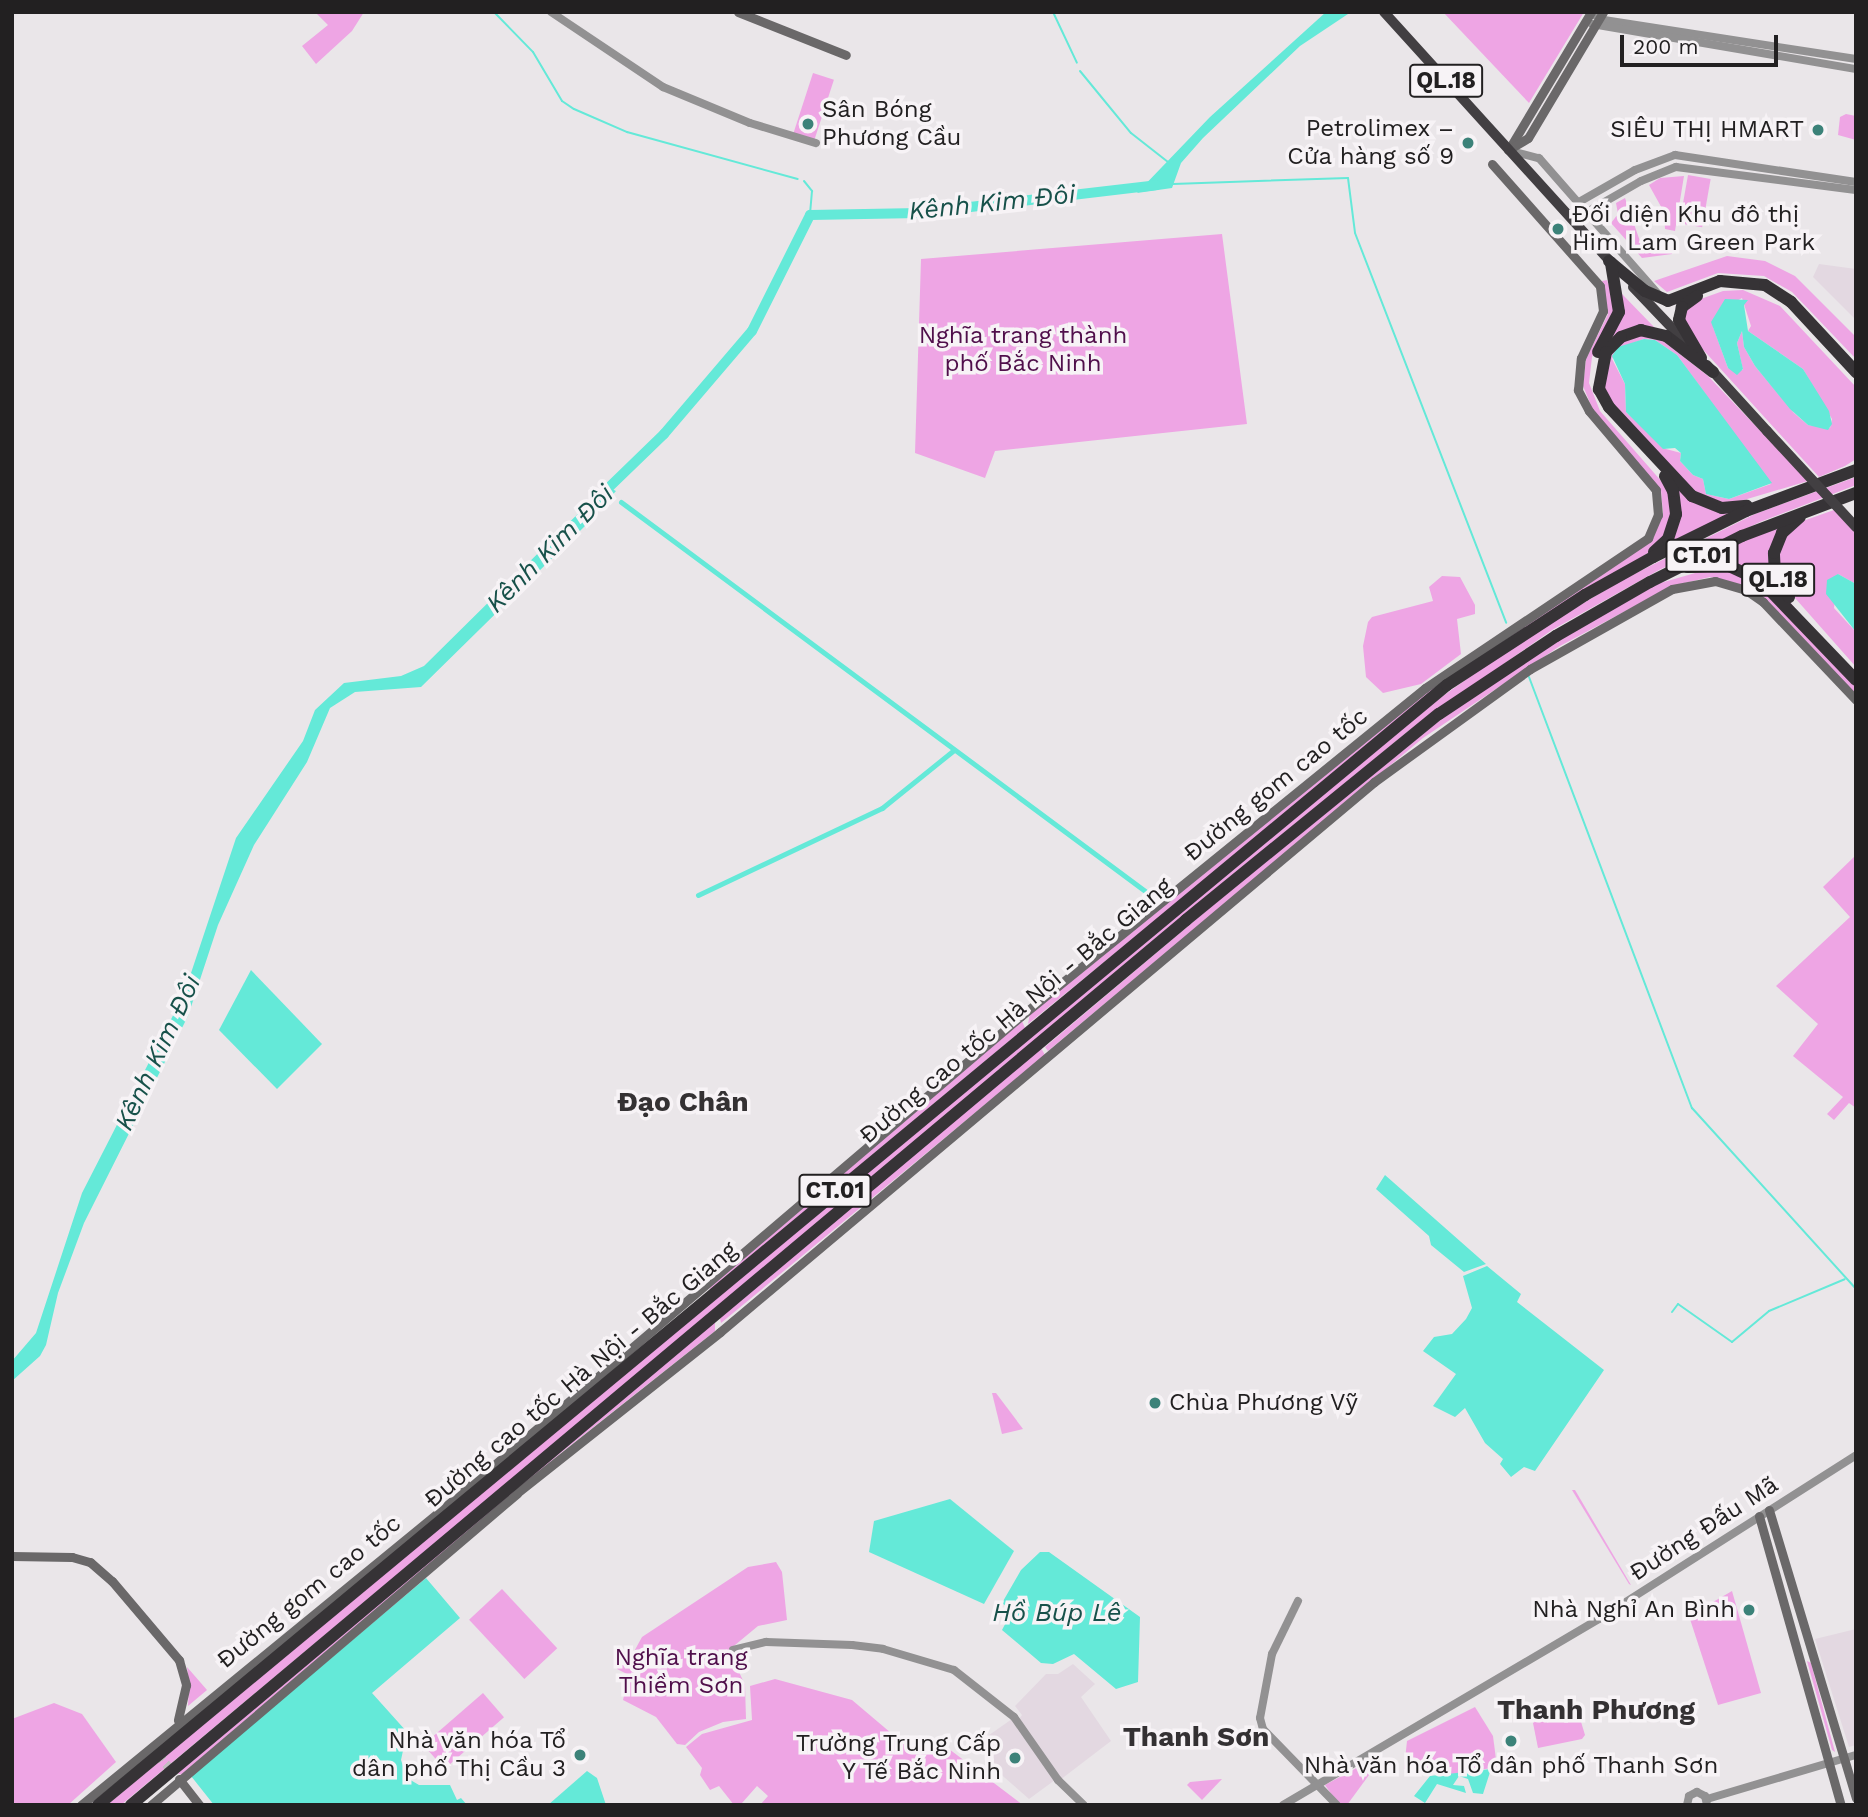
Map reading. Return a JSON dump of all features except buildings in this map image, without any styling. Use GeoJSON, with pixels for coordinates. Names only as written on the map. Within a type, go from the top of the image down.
{"type":"FeatureCollection","features":[{"type":"Feature","properties":{"kind":"highway","name":"QL.18"},"geometry":{"type":"LineString","coordinates":[[1384,12],[1610,262],[1856,527]]}},
{"type":"Feature","properties":{"kind":"highway","name":"QL.18"},"geometry":{"type":"LineString","coordinates":[[1610,262],[1646,292],[1674,300]]}},
{"type":"Feature","properties":{"kind":"highway"},"geometry":{"type":"LineString","coordinates":[[1585,595],[1658,548],[1670,534],[1676,514],[1669,482],[1603,409],[1593,388],[1594,361],[1619,312],[1610,262]]}},
{"type":"Feature","properties":{"kind":"highway"},"geometry":{"type":"LineString","coordinates":[[1674,300],[1720,281],[1765,285],[1791,302],[1856,372]]}},
{"type":"Feature","properties":{"kind":"highway"},"geometry":{"type":"LineString","coordinates":[[1703,361],[1679,323],[1682,307],[1710,289],[1746,286],[1766,292],[1788,308],[1856,381]]}},
{"type":"Feature","properties":{"kind":"highway"},"geometry":{"type":"LineString","coordinates":[[1713,372],[1666,335],[1641,330],[1624,335],[1606,352],[1600,389],[1606,403],[1675,480],[1704,502],[1736,508],[1807,487]]}},
{"type":"Feature","properties":{"kind":"highway"},"geometry":{"type":"LineString","coordinates":[[1830,478],[1856,462]]}},
{"type":"Feature","properties":{"kind":"highway","name":"Đường cao tốc Hà Nội - Bắc Giang"},"geometry":{"type":"LineString","coordinates":[[98,1805],[1374,741],[1455,679],[1585,595],[1734,517],[1856,470]]}},
{"type":"Feature","properties":{"kind":"highway","name":"Đường cao tốc Hà Nội - Bắc Giang"},"geometry":{"type":"LineString","coordinates":[[131,1805],[1386,755],[1569,628],[1699,556],[1856,493]]}},
{"type":"Feature","properties":{"kind":"highway","name":"QL.18"},"geometry":{"type":"LineString","coordinates":[[1841,498],[1787,527],[1776,545],[1774,567],[1784,591],[1856,670]]}},
{"type":"Feature","properties":{"kind":"highway"},"geometry":{"type":"LineString","coordinates":[[1569,628],[1682,569],[1727,565],[1753,575],[1775,592],[1856,680]]}},
{"type":"Feature","properties":{"kind":"main road"},"geometry":{"type":"LineString","coordinates":[[738,12],[846,55]]}},
{"type":"Feature","properties":{"kind":"main road"},"geometry":{"type":"LineString","coordinates":[[1508,150],[1594,17]]}},
{"type":"Feature","properties":{"kind":"main road","name":"Đường gom cao tốc"},"geometry":{"type":"LineString","coordinates":[[80,1805],[154,1749],[178,1721],[404,1541],[835,1171],[1425,688],[1648,538],[1659,508],[1654,485],[1588,411],[1578,390],[1581,358],[1603,312],[1600,286],[1492,164]]}},
{"type":"Feature","properties":{"kind":"main road"},"geometry":{"type":"LineString","coordinates":[[151,1805],[177,1777],[497,1510],[805,1262],[1374,782],[1530,669],[1672,589],[1715,581],[1740,588],[1763,602],[1856,700]]}},
{"type":"Feature","properties":{"kind":"main road"},"geometry":{"type":"LineString","coordinates":[[1769,1510],[1856,1798]]}},
{"type":"Feature","properties":{"kind":"main road"},"geometry":{"type":"LineString","coordinates":[[1759,1516],[1841,1805]]}},
{"type":"Feature","properties":{"kind":"main road"},"geometry":{"type":"LineString","coordinates":[[12,1556],[72,1557],[90,1562],[112,1581],[163,1637],[182,1666],[186,1691],[178,1721]]}},
{"type":"Feature","properties":{"kind":"main road"},"geometry":{"type":"LineString","coordinates":[[1799,1657],[1813,1652]]}},
{"type":"Feature","properties":{"kind":"main road"},"geometry":{"type":"LineString","coordinates":[[177,1777],[200,1805]]}},
{"type":"Feature","properties":{"kind":"street"},"geometry":{"type":"LineString","coordinates":[[551,12],[663,87],[750,123],[816,143]]}},
{"type":"Feature","properties":{"kind":"street"},"geometry":{"type":"LineString","coordinates":[[1594,17],[1856,59]]}},
{"type":"Feature","properties":{"kind":"street"},"geometry":{"type":"LineString","coordinates":[[1594,17],[1856,69]]}},
{"type":"Feature","properties":{"kind":"street"},"geometry":{"type":"LineString","coordinates":[[1508,150],[1539,158],[1657,293],[1674,300]]}},
{"type":"Feature","properties":{"kind":"street"},"geometry":{"type":"LineString","coordinates":[[1579,202],[1635,170],[1675,155],[1856,190]]}},
{"type":"Feature","properties":{"kind":"street"},"geometry":{"type":"LineString","coordinates":[[1587,212],[1641,181],[1676,167],[1774,173],[1856,182]]}},
{"type":"Feature","properties":{"kind":"street"},"geometry":{"type":"LineString","coordinates":[[1635,170],[1641,181]]}},
{"type":"Feature","properties":{"kind":"street","name":"Đường Đấu Mã"},"geometry":{"type":"LineString","coordinates":[[1283,1805],[1316,1782],[1472,1696],[1856,1455]]}},
{"type":"Feature","properties":{"kind":"street"},"geometry":{"type":"LineString","coordinates":[[1298,1601],[1272,1654],[1260,1718],[1263,1729],[1337,1805]]}},
{"type":"Feature","properties":{"kind":"street"},"geometry":{"type":"LineString","coordinates":[[733,1650],[766,1642],[852,1645],[883,1649],[954,1670],[1014,1717],[1058,1780],[1084,1805]]}},
{"type":"Feature","properties":{"kind":"street"},"geometry":{"type":"LineString","coordinates":[[1687,1805],[1694,1792],[1707,1802],[1856,1755]]}},
{"type":"Feature","properties":{"kind":"shaded area"},"geometry":{"type":"Polygon","coordinates":[[[1819,264],[1856,269],[1856,320],[1813,277],[1819,264]]]}},
{"type":"Feature","properties":{"kind":"shaded area"},"geometry":{"type":"Polygon","coordinates":[[[1856,1629],[1856,1745],[1849,1747],[1815,1639],[1856,1629]]]}},
{"type":"Feature","properties":{"kind":"shaded area"},"geometry":{"type":"Polygon","coordinates":[[[1073,1664],[1095,1684],[1081,1697],[1111,1741],[1060,1780],[1019,1719],[1022,1715],[1015,1706],[1046,1674],[1058,1674],[1073,1664]]]}},
{"type":"Feature","properties":{"kind":"shaded area"},"geometry":{"type":"Polygon","coordinates":[[[1012,1719],[1055,1780],[1029,1799],[996,1770],[982,1740],[1012,1719]]]}},
{"type":"Feature","properties":{"kind":"green space"},"geometry":{"type":"Polygon","coordinates":[[[315,12],[364,12],[352,31],[316,64],[302,46],[328,25],[315,12]]]}},
{"type":"Feature","properties":{"kind":"green space"},"geometry":{"type":"Polygon","coordinates":[[[1443,12],[1584,12],[1529,103],[1443,12]]]}},
{"type":"Feature","properties":{"kind":"green space"},"geometry":{"type":"Polygon","coordinates":[[[813,73],[834,80],[813,144],[792,137],[813,73]]]}},
{"type":"Feature","properties":{"kind":"green space"},"geometry":{"type":"Polygon","coordinates":[[[1846,114],[1856,116],[1856,140],[1838,135],[1840,117],[1846,114]]]}},
{"type":"Feature","properties":{"kind":"green space"},"geometry":{"type":"Polygon","coordinates":[[[1688,175],[1711,179],[1702,227],[1679,223],[1688,175]]]}},
{"type":"Feature","properties":{"kind":"green space"},"geometry":{"type":"Polygon","coordinates":[[[1684,176],[1675,231],[1665,229],[1664,212],[1649,185],[1660,178],[1684,176]]]}},
{"type":"Feature","properties":{"kind":"green space"},"geometry":{"type":"Polygon","coordinates":[[[1625,198],[1642,247],[1651,250],[1660,246],[1664,236],[1675,236],[1672,254],[1642,258],[1611,223],[1618,214],[1616,203],[1625,198]]]}},
{"type":"Feature","properties":{"kind":"green space","name":"Nghĩa trang thành phố Bắc Ninh"},"geometry":{"type":"Polygon","coordinates":[[[1222,234],[1247,424],[995,451],[985,478],[915,453],[921,259],[1222,234]]]}},
{"type":"Feature","properties":{"kind":"green space"},"geometry":{"type":"Polygon","coordinates":[[[1727,256],[1765,261],[1795,276],[1856,337],[1856,359],[1792,292],[1764,276],[1718,273],[1667,292],[1654,281],[1727,256]]]}},
{"type":"Feature","properties":{"kind":"green space"},"geometry":{"type":"Polygon","coordinates":[[[1607,280],[1616,308],[1592,357],[1589,383],[1600,411],[1669,490],[1671,526],[1653,550],[1478,658],[1028,1024],[1030,1013],[1383,725],[1438,683],[1653,538],[1663,513],[1661,490],[1593,410],[1583,386],[1586,359],[1608,314],[1602,281],[1607,280]]]}},
{"type":"Feature","properties":{"kind":"green space"},"geometry":{"type":"Polygon","coordinates":[[[1743,290],[1780,306],[1856,387],[1856,459],[1819,477],[1687,332],[1684,313],[1698,300],[1723,291],[1743,290]],[[1742,298],[1723,309],[1713,327],[1728,368],[1743,370],[1737,343],[1742,331],[1744,347],[1755,366],[1794,413],[1808,425],[1830,428],[1832,419],[1803,369],[1748,331],[1751,326],[1742,298]]]}},
{"type":"Feature","properties":{"kind":"green space"},"geometry":{"type":"Polygon","coordinates":[[[1622,294],[1655,328],[1611,342],[1622,294]]]}},
{"type":"Feature","properties":{"kind":"green space"},"geometry":{"type":"Polygon","coordinates":[[[1654,334],[1708,376],[1808,481],[1727,505],[1686,487],[1604,395],[1602,364],[1624,338],[1654,334]],[[1644,339],[1622,347],[1612,359],[1625,384],[1626,412],[1666,449],[1681,453],[1680,461],[1693,475],[1703,479],[1706,494],[1729,499],[1771,484],[1677,355],[1655,340],[1644,339]]]}},
{"type":"Feature","properties":{"kind":"green space"},"geometry":{"type":"Polygon","coordinates":[[[1856,477],[1856,485],[1760,522],[1659,570],[1552,630],[1407,732],[121,1805],[107,1805],[1405,723],[1523,639],[1624,579],[1755,514],[1856,477]]]}},
{"type":"Feature","properties":{"kind":"green space"},"geometry":{"type":"Polygon","coordinates":[[[1672,483],[1688,495],[1735,511],[1665,548],[1670,540],[1672,483]]]}},
{"type":"Feature","properties":{"kind":"green space"},"geometry":{"type":"Polygon","coordinates":[[[1834,510],[1856,534],[1856,584],[1838,574],[1834,608],[1856,632],[1856,667],[1780,581],[1777,547],[1800,522],[1834,510]]]}},
{"type":"Feature","properties":{"kind":"green space"},"geometry":{"type":"Polygon","coordinates":[[[1790,519],[1779,533],[1775,583],[1797,611],[1755,573],[1694,562],[1790,519]]]}},
{"type":"Feature","properties":{"kind":"green space"},"geometry":{"type":"Polygon","coordinates":[[[1716,567],[1749,577],[1856,683],[1856,696],[1739,584],[1710,577],[1672,586],[1560,646],[1423,738],[1048,1051],[1045,1047],[1368,774],[1513,666],[1657,584],[1716,567]]]}},
{"type":"Feature","properties":{"kind":"green space"},"geometry":{"type":"Polygon","coordinates":[[[1442,576],[1460,577],[1475,605],[1475,614],[1457,619],[1461,654],[1421,684],[1383,693],[1366,677],[1363,646],[1368,622],[1372,617],[1433,601],[1429,587],[1442,576]]]}},
{"type":"Feature","properties":{"kind":"green space"},"geometry":{"type":"Polygon","coordinates":[[[1856,855],[1856,1108],[1849,1103],[1834,1120],[1827,1114],[1843,1097],[1793,1056],[1818,1024],[1776,986],[1850,917],[1823,887],[1856,855]]]}},
{"type":"Feature","properties":{"kind":"green space"},"geometry":{"type":"Polygon","coordinates":[[[1022,1021],[1025,1028],[710,1290],[709,1286],[1022,1021]]]}},
{"type":"Feature","properties":{"kind":"green space"},"geometry":{"type":"Polygon","coordinates":[[[1041,1048],[1045,1055],[721,1323],[720,1318],[1041,1048]]]}},
{"type":"Feature","properties":{"kind":"green space"},"geometry":{"type":"Polygon","coordinates":[[[715,1321],[715,1331],[562,1452],[182,1775],[174,1772],[715,1321]]]}},
{"type":"Feature","properties":{"kind":"green space"},"geometry":{"type":"Polygon","coordinates":[[[992,1393],[996,1393],[1023,1429],[1002,1434],[992,1393]]]}},
{"type":"Feature","properties":{"kind":"green space"},"geometry":{"type":"Polygon","coordinates":[[[1572,1490],[1575,1490],[1631,1585],[1629,1584],[1572,1490]]]}},
{"type":"Feature","properties":{"kind":"green space","name":"Nghĩa trang Thiềm Sơn"},"geometry":{"type":"Polygon","coordinates":[[[776,1562],[782,1572],[787,1620],[758,1626],[729,1650],[745,1685],[746,1719],[723,1722],[699,1732],[685,1745],[677,1744],[656,1717],[623,1700],[629,1675],[617,1669],[621,1656],[631,1657],[642,1637],[748,1567],[776,1562]]]}},
{"type":"Feature","properties":{"kind":"green space"},"geometry":{"type":"Polygon","coordinates":[[[502,1589],[557,1648],[524,1679],[469,1620],[502,1589]]]}},
{"type":"Feature","properties":{"kind":"green space"},"geometry":{"type":"Polygon","coordinates":[[[1732,1591],[1761,1693],[1718,1705],[1689,1616],[1732,1591]]]}},
{"type":"Feature","properties":{"kind":"green space"},"geometry":{"type":"Polygon","coordinates":[[[1807,1661],[1811,1663],[1835,1752],[1832,1750],[1807,1661]]]}},
{"type":"Feature","properties":{"kind":"green space"},"geometry":{"type":"Polygon","coordinates":[[[187,1667],[207,1690],[188,1706],[189,1684],[187,1667]]]}},
{"type":"Feature","properties":{"kind":"green space"},"geometry":{"type":"Polygon","coordinates":[[[775,1679],[852,1700],[904,1744],[916,1748],[926,1738],[949,1749],[1023,1805],[760,1805],[768,1796],[757,1786],[742,1803],[734,1805],[719,1786],[710,1790],[700,1775],[702,1768],[686,1747],[702,1734],[752,1720],[750,1686],[775,1679]]]}},
{"type":"Feature","properties":{"kind":"green space"},"geometry":{"type":"Polygon","coordinates":[[[483,1693],[504,1717],[444,1769],[423,1745],[483,1693]]]}},
{"type":"Feature","properties":{"kind":"green space"},"geometry":{"type":"Polygon","coordinates":[[[1575,1702],[1585,1735],[1582,1739],[1538,1748],[1532,1718],[1575,1702]]]}},
{"type":"Feature","properties":{"kind":"green space"},"geometry":{"type":"Polygon","coordinates":[[[54,1703],[82,1714],[116,1762],[68,1805],[12,1805],[12,1719],[54,1703]]]}},
{"type":"Feature","properties":{"kind":"green space"},"geometry":{"type":"Polygon","coordinates":[[[1475,1707],[1493,1736],[1497,1767],[1449,1775],[1404,1769],[1407,1741],[1475,1707]]]}},
{"type":"Feature","properties":{"kind":"green space"},"geometry":{"type":"Polygon","coordinates":[[[1362,1765],[1369,1775],[1347,1805],[1339,1805],[1325,1785],[1362,1765]]]}},
{"type":"Feature","properties":{"kind":"green space"},"geometry":{"type":"Polygon","coordinates":[[[1222,1779],[1202,1800],[1187,1785],[1190,1782],[1222,1779]]]}},
{"type":"Feature","properties":{"kind":"water","name":"Kênh Kim Đôi"},"geometry":{"type":"Polygon","coordinates":[[[1326,12],[1351,12],[1300,46],[1203,138],[1181,163],[1172,188],[1137,193],[1210,117],[1326,12]]]}},
{"type":"Feature","properties":{"kind":"water"},"geometry":{"type":"Polygon","coordinates":[[[1725,299],[1748,300],[1744,305],[1748,331],[1803,369],[1829,411],[1832,424],[1828,430],[1808,425],[1790,409],[1755,366],[1744,347],[1742,331],[1737,343],[1743,369],[1737,375],[1728,368],[1711,322],[1725,299]]]}},
{"type":"Feature","properties":{"kind":"water"},"geometry":{"type":"Polygon","coordinates":[[[1644,339],[1655,340],[1677,355],[1772,483],[1729,499],[1706,494],[1703,479],[1693,475],[1680,461],[1681,453],[1675,448],[1663,449],[1626,412],[1625,384],[1612,356],[1618,347],[1644,339]]]}},
{"type":"Feature","properties":{"kind":"water"},"geometry":{"type":"Polygon","coordinates":[[[606,486],[616,491],[586,525],[421,687],[355,692],[330,708],[307,762],[254,845],[218,925],[188,1016],[84,1223],[58,1293],[46,1345],[40,1356],[12,1381],[12,1361],[36,1333],[82,1193],[184,994],[236,838],[303,741],[315,710],[344,683],[401,676],[424,666],[606,486]]]}},
{"type":"Feature","properties":{"kind":"water"},"geometry":{"type":"Polygon","coordinates":[[[1838,574],[1856,584],[1856,632],[1826,594],[1827,580],[1838,574]]]}},
{"type":"Feature","properties":{"kind":"water"},"geometry":{"type":"Polygon","coordinates":[[[251,970],[322,1044],[277,1089],[219,1030],[251,970]]]}},
{"type":"Feature","properties":{"kind":"water"},"geometry":{"type":"Polygon","coordinates":[[[1385,1175],[1486,1264],[1464,1272],[1431,1245],[1429,1236],[1376,1189],[1385,1175]]]}},
{"type":"Feature","properties":{"kind":"water"},"geometry":{"type":"Polygon","coordinates":[[[1487,1266],[1521,1294],[1517,1302],[1604,1370],[1535,1471],[1524,1467],[1511,1477],[1500,1464],[1503,1459],[1485,1443],[1465,1408],[1455,1417],[1433,1406],[1456,1374],[1423,1351],[1434,1337],[1452,1334],[1466,1319],[1472,1308],[1463,1276],[1487,1266]]]}},
{"type":"Feature","properties":{"kind":"water","name":"Hồ Búp Lê"},"geometry":{"type":"Polygon","coordinates":[[[950,1499],[1014,1551],[984,1604],[869,1552],[874,1521],[950,1499]]]}},
{"type":"Feature","properties":{"kind":"water","name":"Hồ Búp Lê"},"geometry":{"type":"Polygon","coordinates":[[[1040,1552],[1049,1552],[1140,1617],[1138,1682],[1116,1689],[1074,1654],[1053,1664],[1041,1663],[1002,1630],[1012,1611],[1002,1603],[1021,1570],[1040,1552]]]}},
{"type":"Feature","properties":{"kind":"water"},"geometry":{"type":"Polygon","coordinates":[[[426,1578],[460,1618],[372,1693],[407,1732],[401,1760],[407,1778],[419,1785],[450,1785],[457,1800],[461,1798],[467,1805],[214,1805],[191,1776],[426,1578]]]}},
{"type":"Feature","properties":{"kind":"water"},"geometry":{"type":"Polygon","coordinates":[[[1491,1769],[1483,1794],[1473,1793],[1468,1779],[1459,1776],[1453,1785],[1464,1786],[1466,1793],[1437,1784],[1425,1803],[1414,1796],[1430,1776],[1491,1769]]]}},
{"type":"Feature","properties":{"kind":"water"},"geometry":{"type":"Polygon","coordinates":[[[587,1771],[597,1778],[606,1805],[548,1805],[587,1771]]]}},
{"type":"Feature","properties":{"kind":"waterway"},"geometry":{"type":"LineString","coordinates":[[494,12],[533,52],[562,101],[574,109],[627,132],[798,179]]}},
{"type":"Feature","properties":{"kind":"waterway"},"geometry":{"type":"LineString","coordinates":[[1053,12],[1077,63]]}},
{"type":"Feature","properties":{"kind":"waterway"},"geometry":{"type":"LineString","coordinates":[[1080,71],[1131,133],[1168,162]]}},
{"type":"Feature","properties":{"kind":"waterway"},"geometry":{"type":"LineString","coordinates":[[1173,184],[1348,178],[1355,233],[1506,623]]}},
{"type":"Feature","properties":{"kind":"waterway"},"geometry":{"type":"LineString","coordinates":[[804,181],[812,191],[810,215]]}},
{"type":"Feature","properties":{"kind":"waterway","name":"Kênh Kim Đôi"},"geometry":{"type":"LineString","coordinates":[[600,496],[664,434],[752,331],[810,215],[919,213],[1156,185]]}},
{"type":"Feature","properties":{"kind":"waterway"},"geometry":{"type":"LineString","coordinates":[[621,502],[1156,899]]}},
{"type":"Feature","properties":{"kind":"waterway"},"geometry":{"type":"LineString","coordinates":[[1529,677],[1692,1108],[1856,1289]]}},
{"type":"Feature","properties":{"kind":"waterway"},"geometry":{"type":"LineString","coordinates":[[698,895],[882,808],[954,750]]}},
{"type":"Feature","properties":{"kind":"waterway"},"geometry":{"type":"LineString","coordinates":[[1672,1312],[1678,1304],[1732,1342],[1769,1311],[1845,1279]]}},
{"type":"Feature","properties":{"kind":"tunnel"},"geometry":{"type":"LineString","coordinates":[[157,1753],[174,1773]]}},
{"type":"Feature","properties":{"kind":"place","name":"Sân Bóng Phương Cầu"},"geometry":{"type":"Point","coordinates":[808,124]}},
{"type":"Feature","properties":{"kind":"place","name":"SIÊU THỊ HMART"},"geometry":{"type":"Point","coordinates":[1818,130]}},
{"type":"Feature","properties":{"kind":"place","name":"Petrolimex – Cửa hàng số 9"},"geometry":{"type":"Point","coordinates":[1468,143]}},
{"type":"Feature","properties":{"kind":"place","name":"Đối diện Khu đô thị Him Lam Green Park"},"geometry":{"type":"Point","coordinates":[1558,229]}},
{"type":"Feature","properties":{"kind":"place","name":"Chùa Phương Vỹ"},"geometry":{"type":"Point","coordinates":[1155,1403]}},
{"type":"Feature","properties":{"kind":"place","name":"Nhà Nghỉ An Bình"},"geometry":{"type":"Point","coordinates":[1749,1610]}},
{"type":"Feature","properties":{"kind":"place","name":"Nhà văn hóa Tổ dân phố Thanh Sơn"},"geometry":{"type":"Point","coordinates":[1511,1741]}},
{"type":"Feature","properties":{"kind":"place","name":"Nhà văn hóa Tổ dân phố Thị Cầu 3"},"geometry":{"type":"Point","coordinates":[580,1755]}},
{"type":"Feature","properties":{"kind":"place","name":"Trường Trung Cấp Y Tế Bắc Ninh"},"geometry":{"type":"Point","coordinates":[1015,1758]}},
{"type":"Feature","properties":{"kind":"district","name":"Đạo Chân"},"geometry":{"type":"Point","coordinates":[683,1102]}},
{"type":"Feature","properties":{"kind":"district","name":"Thanh Phương"},"geometry":{"type":"Point","coordinates":[1596,1710]}},
{"type":"Feature","properties":{"kind":"district","name":"Thanh Sơn"},"geometry":{"type":"Point","coordinates":[1196,1737]}}]}
